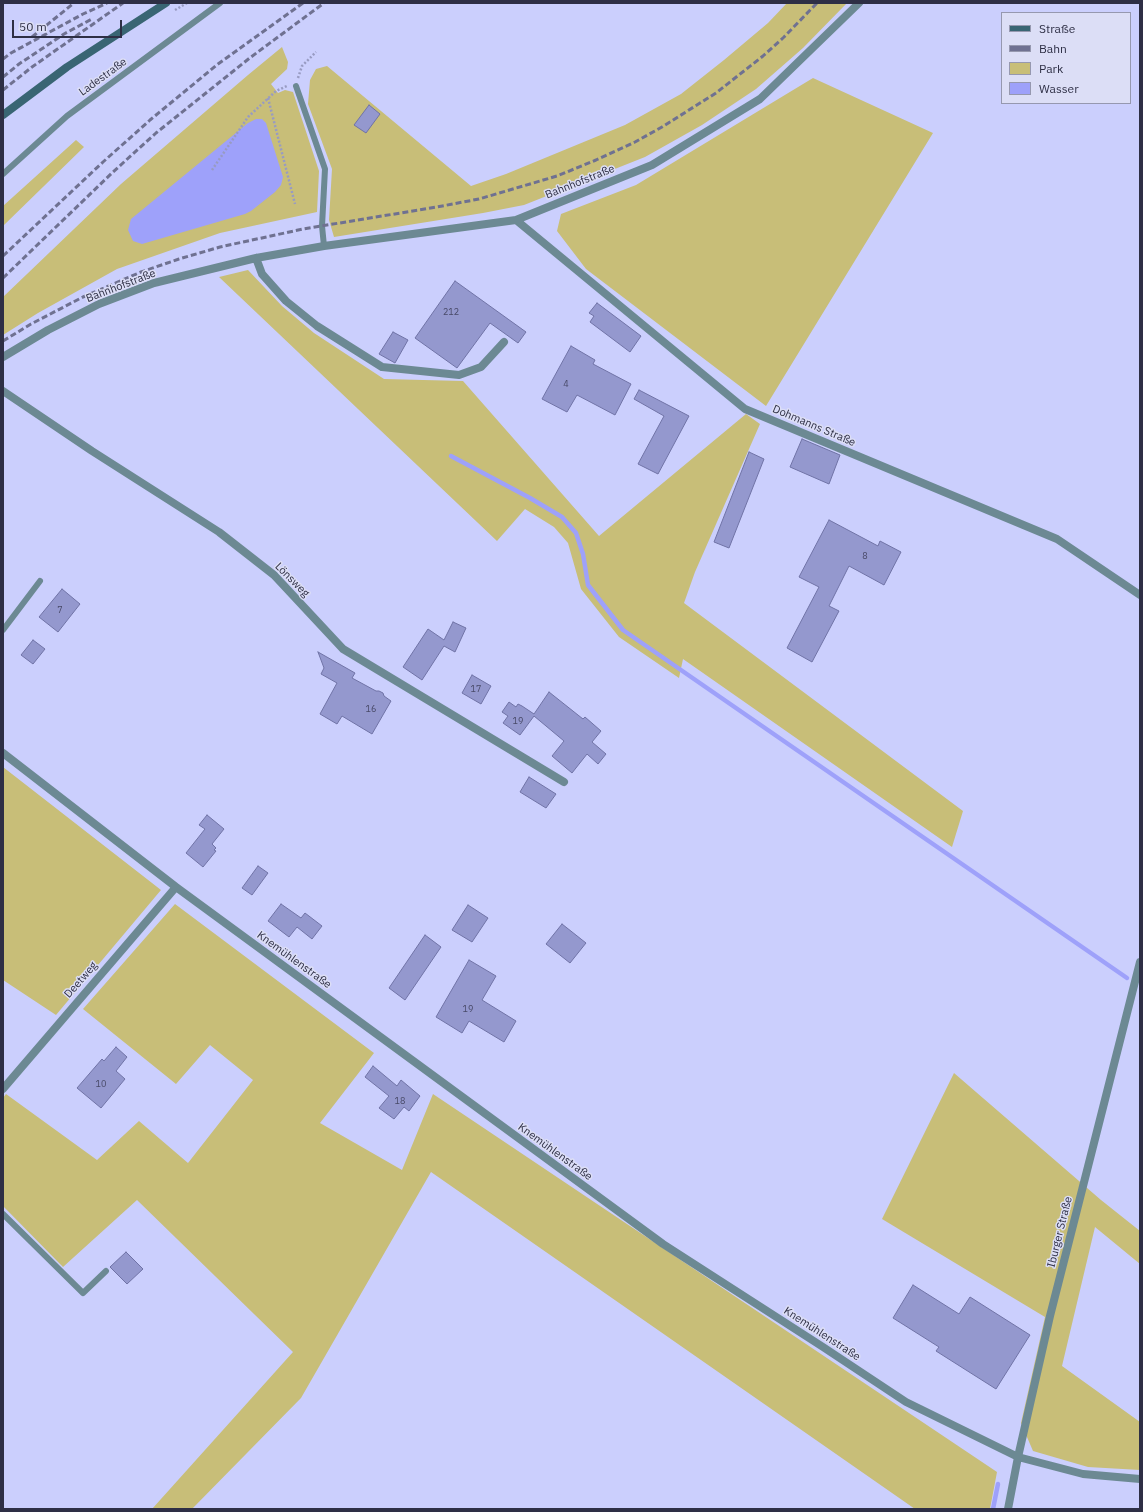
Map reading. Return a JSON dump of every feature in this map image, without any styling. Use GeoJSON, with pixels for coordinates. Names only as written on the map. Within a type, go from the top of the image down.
{"type":"FeatureCollection","features":[{"type":"Feature","properties":{"kind":"street"},"geometry":{"type":"LineString","coordinates":[[3,115],[67,67],[166,3]]}},
{"type":"Feature","properties":{"kind":"street","name":"Bahnhofstraße"},"geometry":{"type":"LineString","coordinates":[[3,357],[48,330],[99,304],[154,283],[256,258],[324,246],[516,220],[652,165],[760,99],[859,3]]}},
{"type":"Feature","properties":{"kind":"street","name":"Dohmanns Straße"},"geometry":{"type":"LineString","coordinates":[[516,220],[745,409],[1057,539],[1140,595]]}},
{"type":"Feature","properties":{"kind":"street"},"geometry":{"type":"LineString","coordinates":[[256,258],[262,274],[286,301],[317,326],[382,367],[459,375],[481,367],[504,342]]}},
{"type":"Feature","properties":{"kind":"street","name":"Lönsweg"},"geometry":{"type":"LineString","coordinates":[[3,391],[92,451],[219,532],[274,575],[343,649],[564,782]]}},
{"type":"Feature","properties":{"kind":"street","name":"Knemühlenstraße"},"geometry":{"type":"LineString","coordinates":[[3,753],[176,887],[663,1244],[906,1402],[1018,1457],[1083,1474],[1140,1479]]}},
{"type":"Feature","properties":{"kind":"street","name":"Deetweg"},"geometry":{"type":"LineString","coordinates":[[3,1089],[176,887]]}},
{"type":"Feature","properties":{"kind":"street","name":"Iburger Straße"},"geometry":{"type":"LineString","coordinates":[[1008,1509],[1018,1457],[1050,1316],[1140,962]]}},
{"type":"Feature","properties":{"kind":"lane","name":"Ladestraße"},"geometry":{"type":"LineString","coordinates":[[3,174],[67,116],[220,3]]}},
{"type":"Feature","properties":{"kind":"lane"},"geometry":{"type":"LineString","coordinates":[[296,86],[325,169],[322,226],[324,246]]}},
{"type":"Feature","properties":{"kind":"lane"},"geometry":{"type":"LineString","coordinates":[[3,630],[40,581]]}},
{"type":"Feature","properties":{"kind":"lane"},"geometry":{"type":"LineString","coordinates":[[3,1214],[83,1293],[106,1271]]}},
{"type":"Feature","properties":{"kind":"path"},"geometry":{"type":"LineString","coordinates":[[212,170],[248,117],[276,91],[285,86],[296,86],[302,66],[316,52]]}},
{"type":"Feature","properties":{"kind":"path"},"geometry":{"type":"LineString","coordinates":[[268,98],[295,204]]}},
{"type":"Feature","properties":{"kind":"green space"},"geometry":{"type":"Polygon","coordinates":[[[787,3],[847,3],[803,48],[756,89],[702,125],[645,157],[524,205],[334,237],[329,220],[332,169],[308,104],[310,80],[316,69],[327,66],[471,186],[506,174],[625,125],[681,94],[768,23],[787,3]]]}},
{"type":"Feature","properties":{"kind":"green space"},"geometry":{"type":"Polygon","coordinates":[[[282,47],[288,62],[287,69],[271,84],[278,93],[285,90],[293,92],[319,171],[317,212],[220,233],[117,269],[38,313],[3,335],[3,297],[121,184],[282,47]]]}},
{"type":"Feature","properties":{"kind":"green space"},"geometry":{"type":"Polygon","coordinates":[[[813,78],[933,133],[766,406],[586,269],[557,231],[561,214],[636,185],[813,78]]]}},
{"type":"Feature","properties":{"kind":"green space"},"geometry":{"type":"Polygon","coordinates":[[[76,140],[84,147],[3,226],[3,206],[76,140]]]}},
{"type":"Feature","properties":{"kind":"green space"},"geometry":{"type":"Polygon","coordinates":[[[248,270],[282,306],[314,333],[384,379],[463,381],[599,536],[746,414],[760,424],[695,572],[684,603],[963,811],[952,847],[683,659],[679,678],[619,637],[581,589],[568,543],[554,527],[525,509],[497,541],[219,277],[248,270]]]}},
{"type":"Feature","properties":{"kind":"green space"},"geometry":{"type":"Polygon","coordinates":[[[3,767],[161,890],[56,1015],[3,980],[3,767]]]}},
{"type":"Feature","properties":{"kind":"green space"},"geometry":{"type":"Polygon","coordinates":[[[175,904],[374,1053],[320,1123],[402,1170],[433,1094],[997,1472],[990,1509],[915,1509],[431,1172],[301,1398],[192,1509],[152,1509],[293,1352],[137,1200],[63,1267],[3,1206],[3,1098],[6,1094],[97,1160],[139,1121],[188,1163],[253,1080],[210,1045],[176,1084],[83,1009],[175,904]]]}},
{"type":"Feature","properties":{"kind":"green space"},"geometry":{"type":"Polygon","coordinates":[[[954,1073],[1101,1200],[1140,1231],[1140,1264],[1095,1227],[1062,1366],[1140,1422],[1140,1470],[1088,1467],[1033,1451],[1021,1423],[1045,1317],[882,1219],[954,1073]]]}},
{"type":"Feature","properties":{"kind":"water"},"geometry":{"type":"Polygon","coordinates":[[[256,119],[262,119],[266,123],[283,177],[281,185],[275,192],[245,214],[142,244],[133,241],[128,230],[131,219],[248,123],[256,119]]]}},
{"type":"Feature","properties":{"kind":"building"},"geometry":{"type":"Polygon","coordinates":[[[369,105],[380,114],[366,133],[354,125],[369,105]]]}},
{"type":"Feature","properties":{"kind":"building"},"geometry":{"type":"Polygon","coordinates":[[[455,281],[526,332],[518,343],[490,323],[457,368],[415,338],[455,281]]]}},
{"type":"Feature","properties":{"kind":"building"},"geometry":{"type":"Polygon","coordinates":[[[597,303],[641,336],[630,352],[590,322],[594,316],[589,313],[597,303]]]}},
{"type":"Feature","properties":{"kind":"building"},"geometry":{"type":"Polygon","coordinates":[[[393,332],[408,340],[395,363],[379,354],[393,332]]]}},
{"type":"Feature","properties":{"kind":"building"},"geometry":{"type":"Polygon","coordinates":[[[571,346],[595,360],[593,364],[631,384],[615,415],[577,395],[567,412],[542,399],[571,346]]]}},
{"type":"Feature","properties":{"kind":"building"},"geometry":{"type":"Polygon","coordinates":[[[639,390],[689,416],[658,474],[638,464],[664,416],[634,399],[639,390]]]}},
{"type":"Feature","properties":{"kind":"building"},"geometry":{"type":"Polygon","coordinates":[[[802,439],[840,455],[829,484],[790,467],[802,439]]]}},
{"type":"Feature","properties":{"kind":"building"},"geometry":{"type":"Polygon","coordinates":[[[749,452],[764,459],[729,548],[714,542],[749,452]]]}},
{"type":"Feature","properties":{"kind":"building"},"geometry":{"type":"Polygon","coordinates":[[[829,520],[878,546],[880,541],[901,552],[884,585],[849,566],[829,606],[839,611],[812,662],[787,648],[819,587],[799,577],[829,520]]]}},
{"type":"Feature","properties":{"kind":"building"},"geometry":{"type":"Polygon","coordinates":[[[62,589],[80,604],[58,632],[39,617],[62,589]]]}},
{"type":"Feature","properties":{"kind":"building"},"geometry":{"type":"Polygon","coordinates":[[[453,622],[466,628],[455,652],[444,646],[422,680],[403,667],[428,629],[444,640],[453,622]]]}},
{"type":"Feature","properties":{"kind":"building"},"geometry":{"type":"Polygon","coordinates":[[[33,640],[45,649],[33,664],[21,655],[33,640]]]}},
{"type":"Feature","properties":{"kind":"building"},"geometry":{"type":"Polygon","coordinates":[[[318,652],[355,673],[352,678],[376,691],[383,693],[384,696],[391,701],[372,734],[342,716],[337,724],[320,714],[337,683],[321,674],[324,668],[318,652]]]}},
{"type":"Feature","properties":{"kind":"building"},"geometry":{"type":"Polygon","coordinates":[[[472,675],[491,686],[481,704],[462,693],[472,675]]]}},
{"type":"Feature","properties":{"kind":"building"},"geometry":{"type":"Polygon","coordinates":[[[549,692],[583,719],[585,717],[601,731],[592,742],[606,754],[598,764],[587,754],[572,773],[552,756],[564,741],[534,716],[520,735],[503,723],[508,716],[502,712],[509,702],[516,707],[518,704],[534,714],[549,692]]]}},
{"type":"Feature","properties":{"kind":"building"},"geometry":{"type":"Polygon","coordinates":[[[529,777],[556,794],[546,808],[520,792],[529,777]]]}},
{"type":"Feature","properties":{"kind":"building"},"geometry":{"type":"Polygon","coordinates":[[[207,815],[224,829],[212,844],[216,848],[214,850],[216,851],[203,867],[186,853],[205,829],[199,825],[207,815]]]}},
{"type":"Feature","properties":{"kind":"building"},"geometry":{"type":"Polygon","coordinates":[[[258,866],[268,873],[252,895],[242,888],[258,866]]]}},
{"type":"Feature","properties":{"kind":"building"},"geometry":{"type":"Polygon","coordinates":[[[281,904],[301,918],[305,913],[322,926],[312,939],[297,927],[289,937],[268,921],[281,904]]]}},
{"type":"Feature","properties":{"kind":"building"},"geometry":{"type":"Polygon","coordinates":[[[468,905],[488,918],[472,942],[452,930],[468,905]]]}},
{"type":"Feature","properties":{"kind":"building"},"geometry":{"type":"Polygon","coordinates":[[[562,924],[586,943],[570,963],[546,944],[562,924]]]}},
{"type":"Feature","properties":{"kind":"building"},"geometry":{"type":"Polygon","coordinates":[[[425,935],[441,947],[405,1000],[389,988],[425,935]]]}},
{"type":"Feature","properties":{"kind":"building"},"geometry":{"type":"Polygon","coordinates":[[[469,960],[496,976],[482,1000],[516,1021],[504,1042],[469,1021],[462,1033],[436,1017],[469,960]]]}},
{"type":"Feature","properties":{"kind":"building"},"geometry":{"type":"Polygon","coordinates":[[[116,1047],[127,1057],[116,1071],[125,1079],[101,1108],[77,1088],[102,1059],[104,1061],[116,1047]]]}},
{"type":"Feature","properties":{"kind":"building"},"geometry":{"type":"Polygon","coordinates":[[[373,1066],[397,1086],[401,1080],[420,1096],[409,1111],[404,1107],[394,1119],[379,1108],[389,1096],[365,1077],[373,1066]]]}},
{"type":"Feature","properties":{"kind":"building"},"geometry":{"type":"Polygon","coordinates":[[[126,1252],[143,1269],[127,1284],[110,1267],[126,1252]]]}},
{"type":"Feature","properties":{"kind":"building"},"geometry":{"type":"Polygon","coordinates":[[[913,1285],[959,1314],[970,1297],[1030,1335],[996,1389],[936,1351],[939,1347],[893,1318],[913,1285]]]}},
{"type":"Feature","properties":{"kind":"waterway"},"geometry":{"type":"LineString","coordinates":[[451,456],[530,498],[562,517],[576,533],[583,554],[588,585],[623,630],[1127,978]]}},
{"type":"Feature","properties":{"kind":"waterway"},"geometry":{"type":"LineString","coordinates":[[993,1509],[998,1484]]}},
{"type":"Feature","properties":{"kind":"railway"},"geometry":{"type":"LineString","coordinates":[[32,37],[74,3]]}},
{"type":"Feature","properties":{"kind":"railway"},"geometry":{"type":"LineString","coordinates":[[3,59],[11,53],[83,14],[107,3]]}},
{"type":"Feature","properties":{"kind":"railway"},"geometry":{"type":"LineString","coordinates":[[3,90],[32,67],[123,3]]}},
{"type":"Feature","properties":{"kind":"railway"},"geometry":{"type":"LineString","coordinates":[[3,256],[150,120],[218,64],[303,3]]}},
{"type":"Feature","properties":{"kind":"railway"},"geometry":{"type":"LineString","coordinates":[[3,278],[113,172],[156,133],[251,57],[324,3]]}},
{"type":"Feature","properties":{"kind":"railway"},"geometry":{"type":"LineString","coordinates":[[3,341],[31,324],[83,297],[141,272],[179,259],[220,247],[303,229],[479,199],[557,176],[596,160],[635,142],[662,127],[716,93],[763,56],[817,3]]}},
{"type":"Feature","properties":{"kind":"railway"},"geometry":{"type":"LineString","coordinates":[[3,77],[19,64],[64,34],[92,19]]}}]}
